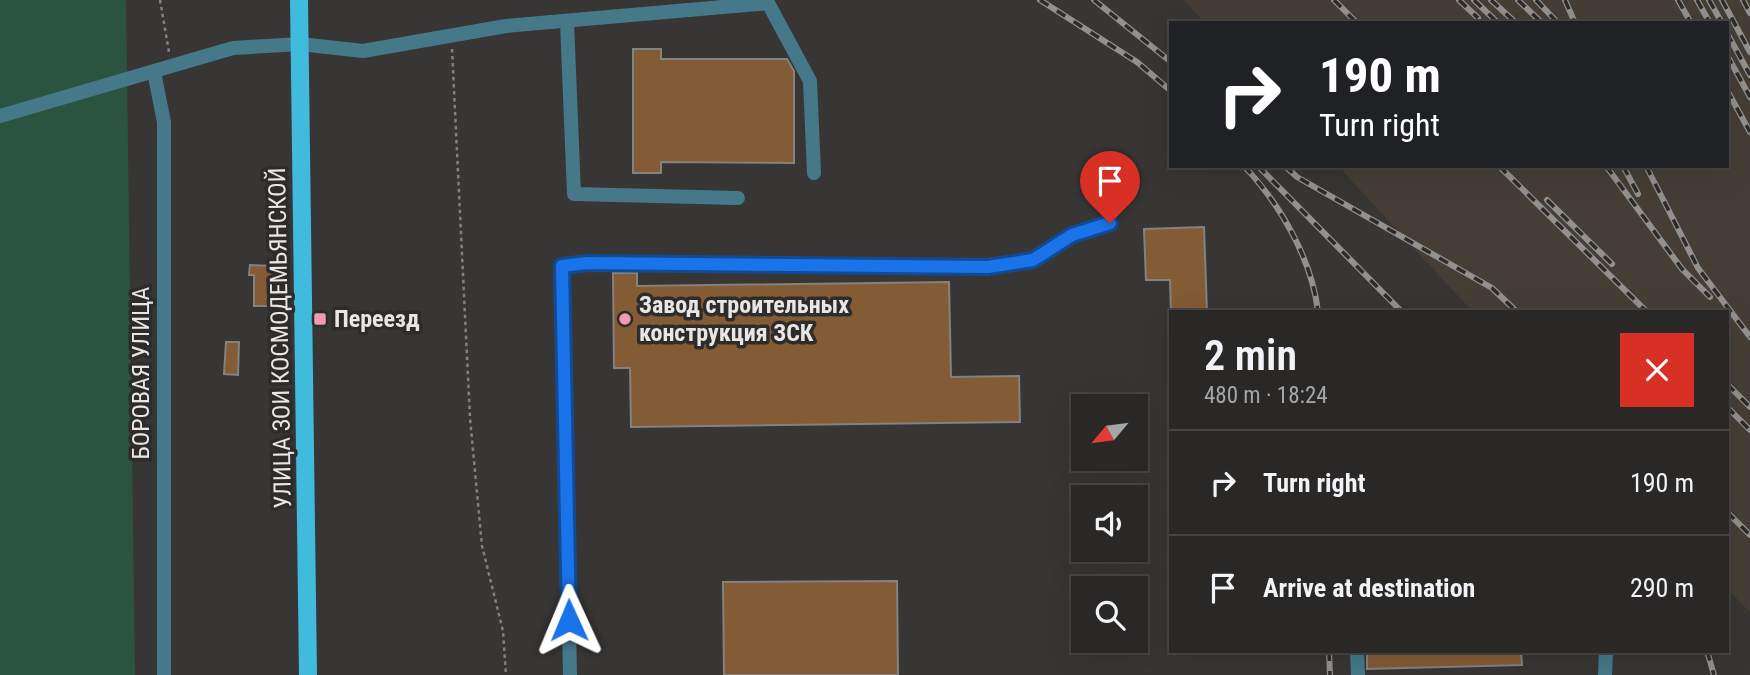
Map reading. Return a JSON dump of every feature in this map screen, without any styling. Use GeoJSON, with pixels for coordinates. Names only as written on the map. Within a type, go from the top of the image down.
{"type":"FeatureCollection","features":[{"type":"Feature","properties":{"kind":"main road","name":"УЛИЦА ЗОИ КОСМОДЕМЬЯНСКОЙ"},"geometry":{"type":"LineString","coordinates":[[299,0],[308,675]]}},
{"type":"Feature","properties":{"kind":"street"},"geometry":{"type":"LineString","coordinates":[[0,116],[233,48],[300,44],[363,51],[506,26],[768,3],[810,81],[814,173]]}},
{"type":"Feature","properties":{"kind":"street"},"geometry":{"type":"LineString","coordinates":[[567,22],[574,194],[738,198]]}},
{"type":"Feature","properties":{"kind":"street","name":"БОРОВАЯ УЛИЦА"},"geometry":{"type":"LineString","coordinates":[[154,72],[164,122],[164,675]]}},
{"type":"Feature","properties":{"kind":"street"},"geometry":{"type":"LineString","coordinates":[[570,675],[562,266],[601,263],[988,267],[1033,260],[1072,235],[1110,223]]}},
{"type":"Feature","properties":{"kind":"street"},"geometry":{"type":"LineString","coordinates":[[1357,653],[1357,675]]}},
{"type":"Feature","properties":{"kind":"street"},"geometry":{"type":"LineString","coordinates":[[1605,675],[1606,653]]}},
{"type":"Feature","properties":{"kind":"path"},"geometry":{"type":"LineString","coordinates":[[160,0],[169,52],[178,65]]}},
{"type":"Feature","properties":{"kind":"path"},"geometry":{"type":"LineString","coordinates":[[451,36],[470,418],[482,546],[503,631],[506,675]]}},
{"type":"Feature","properties":{"kind":"shaded area"},"geometry":{"type":"Polygon","coordinates":[[[1184,0],[1750,0],[1750,613],[1729,590],[1729,310],[1471,310],[1340,168],[1729,168],[1729,21],[1203,21],[1184,0]]]}},
{"type":"Feature","properties":{"kind":"green space"},"geometry":{"type":"Polygon","coordinates":[[[0,0],[126,0],[135,675],[0,675],[0,0]]]}},
{"type":"Feature","properties":{"kind":"building"},"geometry":{"type":"Polygon","coordinates":[[[633,49],[661,49],[661,59],[787,59],[794,71],[794,163],[661,162],[661,173],[633,173],[633,49]]]}},
{"type":"Feature","properties":{"kind":"building"},"geometry":{"type":"Polygon","coordinates":[[[1204,227],[1207,310],[1171,310],[1170,280],[1146,280],[1144,229],[1204,227]]]}},
{"type":"Feature","properties":{"kind":"building"},"geometry":{"type":"Polygon","coordinates":[[[250,265],[274,266],[273,306],[254,306],[254,275],[249,275],[250,265]]]}},
{"type":"Feature","properties":{"kind":"building"},"geometry":{"type":"Polygon","coordinates":[[[613,273],[637,273],[637,286],[949,282],[951,377],[1019,376],[1020,422],[631,427],[630,368],[614,368],[613,273]]]}},
{"type":"Feature","properties":{"kind":"building"},"geometry":{"type":"Polygon","coordinates":[[[226,342],[239,342],[238,375],[224,374],[226,342]]]}},
{"type":"Feature","properties":{"kind":"building"},"geometry":{"type":"Polygon","coordinates":[[[897,581],[898,675],[724,675],[723,582],[897,581]]]}},
{"type":"Feature","properties":{"kind":"building"},"geometry":{"type":"Polygon","coordinates":[[[1367,653],[1521,653],[1522,665],[1367,669],[1367,653]]]}},
{"type":"Feature","properties":{"kind":"railway"},"geometry":{"type":"LineString","coordinates":[[1040,0],[1137,62],[1169,89]]}},
{"type":"Feature","properties":{"kind":"railway"},"geometry":{"type":"LineString","coordinates":[[1094,0],[1169,60]]}},
{"type":"Feature","properties":{"kind":"railway"},"geometry":{"type":"LineString","coordinates":[[1334,0],[1355,21]]}},
{"type":"Feature","properties":{"kind":"railway"},"geometry":{"type":"LineString","coordinates":[[1459,0],[1478,18]]}},
{"type":"Feature","properties":{"kind":"railway"},"geometry":{"type":"LineString","coordinates":[[1474,0],[1496,21]]}},
{"type":"Feature","properties":{"kind":"railway"},"geometry":{"type":"LineString","coordinates":[[1491,0],[1514,21]]}},
{"type":"Feature","properties":{"kind":"railway"},"geometry":{"type":"LineString","coordinates":[[1518,0],[1540,21]]}},
{"type":"Feature","properties":{"kind":"railway"},"geometry":{"type":"LineString","coordinates":[[1536,0],[1556,21]]}},
{"type":"Feature","properties":{"kind":"railway"},"geometry":{"type":"LineString","coordinates":[[1565,0],[1574,21]]}},
{"type":"Feature","properties":{"kind":"railway"},"geometry":{"type":"LineString","coordinates":[[1678,0],[1690,21]]}},
{"type":"Feature","properties":{"kind":"railway"},"geometry":{"type":"LineString","coordinates":[[1697,0],[1709,21]]}},
{"type":"Feature","properties":{"kind":"railway"},"geometry":{"type":"LineString","coordinates":[[1709,0],[1721,21]]}},
{"type":"Feature","properties":{"kind":"railway"},"geometry":{"type":"LineString","coordinates":[[1722,0],[1750,52]]}},
{"type":"Feature","properties":{"kind":"railway"},"geometry":{"type":"LineString","coordinates":[[1743,0],[1750,13]]}},
{"type":"Feature","properties":{"kind":"railway"},"geometry":{"type":"LineString","coordinates":[[1729,37],[1750,75]]}},
{"type":"Feature","properties":{"kind":"railway"},"geometry":{"type":"LineString","coordinates":[[1729,59],[1750,97]]}},
{"type":"Feature","properties":{"kind":"railway"},"geometry":{"type":"LineString","coordinates":[[1729,94],[1750,132]]}},
{"type":"Feature","properties":{"kind":"railway"},"geometry":{"type":"LineString","coordinates":[[1246,168],[1270,197],[1292,233],[1309,272],[1318,310]]}},
{"type":"Feature","properties":{"kind":"railway"},"geometry":{"type":"LineString","coordinates":[[1260,168],[1400,310]]}},
{"type":"Feature","properties":{"kind":"railway"},"geometry":{"type":"LineString","coordinates":[[1287,168],[1297,177],[1492,288],[1515,310]]}},
{"type":"Feature","properties":{"kind":"railway"},"geometry":{"type":"LineString","coordinates":[[1501,168],[1645,310]]}},
{"type":"Feature","properties":{"kind":"railway"},"geometry":{"type":"LineString","coordinates":[[1607,168],[1682,269],[1710,297]]}},
{"type":"Feature","properties":{"kind":"railway"},"geometry":{"type":"LineString","coordinates":[[1624,168],[1638,194]]}},
{"type":"Feature","properties":{"kind":"railway"},"geometry":{"type":"LineString","coordinates":[[1647,168],[1698,268],[1750,337]]}},
{"type":"Feature","properties":{"kind":"railway"},"geometry":{"type":"LineString","coordinates":[[1547,200],[1612,264]]}},
{"type":"Feature","properties":{"kind":"railway"},"geometry":{"type":"LineString","coordinates":[[1729,386],[1750,407]]}},
{"type":"Feature","properties":{"kind":"railway"},"geometry":{"type":"LineString","coordinates":[[1729,409],[1750,430]]}},
{"type":"Feature","properties":{"kind":"railway"},"geometry":{"type":"LineString","coordinates":[[1729,514],[1750,535]]}},
{"type":"Feature","properties":{"kind":"railway"},"geometry":{"type":"LineString","coordinates":[[1329,653],[1330,675]]}},
{"type":"Feature","properties":{"kind":"railway"},"geometry":{"type":"LineString","coordinates":[[1708,653],[1714,675]]}},
{"type":"Feature","properties":{"kind":"place","name":"Переезд"},"geometry":{"type":"Point","coordinates":[320,319]}},
{"type":"Feature","properties":{"kind":"place","name":"Завод строительных конструкция ЗСК"},"geometry":{"type":"Point","coordinates":[625,319]}},
{"type":"Feature","properties":{"kind":"route"},"geometry":{"type":"LineString","coordinates":[[569,620],[562,266],[587,263],[988,267],[1033,260],[1072,235],[1110,223]]}}]}
